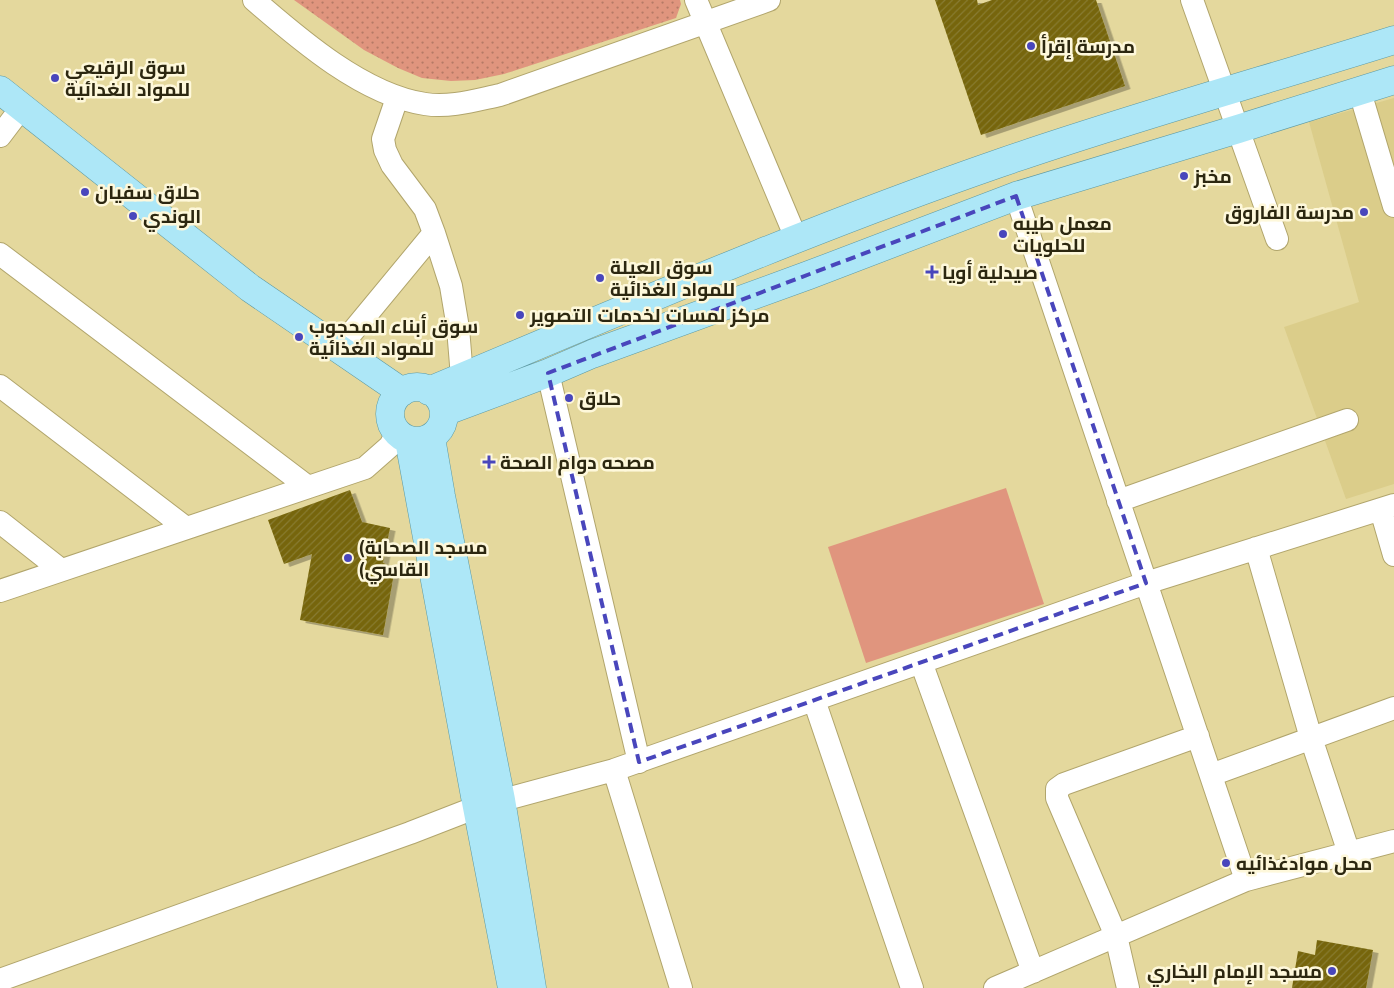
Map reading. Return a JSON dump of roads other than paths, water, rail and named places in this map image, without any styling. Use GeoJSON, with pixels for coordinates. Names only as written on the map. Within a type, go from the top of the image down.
{"type":"FeatureCollection","features":[{"type":"Feature","properties":{"kind":"main road"},"geometry":{"type":"LineString","coordinates":[[437,401],[462,377],[796,238],[999,163],[1163,110],[1394,40]]}},
{"type":"Feature","properties":{"kind":"main road"},"geometry":{"type":"LineString","coordinates":[[437,401],[548,373],[592,354],[1016,196],[1238,130],[1394,80]]}},
{"type":"Feature","properties":{"kind":"main road"},"geometry":{"type":"LineString","coordinates":[[0,90],[250,288],[402,392]]}},
{"type":"Feature","properties":{"kind":"main road"},"geometry":{"type":"LineString","coordinates":[[412,437],[438,431],[443,422],[437,401],[416,388],[402,392],[395,399],[390,409],[390,420],[412,437],[489,803],[532,988]]}},
{"type":"Feature","properties":{"kind":"main road"},"geometry":{"type":"LineString","coordinates":[[489,803],[512,988]]}},
{"type":"Feature","properties":{"kind":"street"},"geometry":{"type":"LineString","coordinates":[[254,0],[292,33],[361,82],[397,98],[427,104],[463,103],[500,94],[769,0]]}},
{"type":"Feature","properties":{"kind":"street"},"geometry":{"type":"LineString","coordinates":[[696,0],[796,238]]}},
{"type":"Feature","properties":{"kind":"street"},"geometry":{"type":"LineString","coordinates":[[1192,0],[1276,239]]}},
{"type":"Feature","properties":{"kind":"street"},"geometry":{"type":"LineString","coordinates":[[1360,92],[1394,206]]}},
{"type":"Feature","properties":{"kind":"street"},"geometry":{"type":"LineString","coordinates":[[397,98],[383,139],[385,150],[392,165],[425,209],[434,233],[451,286],[458,328],[462,377]]}},
{"type":"Feature","properties":{"kind":"street"},"geometry":{"type":"LineString","coordinates":[[0,136],[22,106]]}},
{"type":"Feature","properties":{"kind":"street"},"geometry":{"type":"LineString","coordinates":[[1016,196],[1246,880]]}},
{"type":"Feature","properties":{"kind":"street"},"geometry":{"type":"LineString","coordinates":[[339,348],[434,233]]}},
{"type":"Feature","properties":{"kind":"street"},"geometry":{"type":"LineString","coordinates":[[0,254],[308,487]]}},
{"type":"Feature","properties":{"kind":"street"},"geometry":{"type":"LineString","coordinates":[[548,373],[639,762]]}},
{"type":"Feature","properties":{"kind":"street"},"geometry":{"type":"LineString","coordinates":[[0,386],[186,528]]}},
{"type":"Feature","properties":{"kind":"street"},"geometry":{"type":"LineString","coordinates":[[1118,501],[1347,420]]}},
{"type":"Feature","properties":{"kind":"street"},"geometry":{"type":"LineString","coordinates":[[0,591],[364,468],[390,446],[412,437]]}},
{"type":"Feature","properties":{"kind":"street"},"geometry":{"type":"LineString","coordinates":[[0,980],[489,803],[639,762],[1146,583],[1387,508],[1394,555]]}},
{"type":"Feature","properties":{"kind":"street"},"geometry":{"type":"LineString","coordinates":[[0,522],[60,570]]}},
{"type":"Feature","properties":{"kind":"street"},"geometry":{"type":"LineString","coordinates":[[1256,548],[1311,738],[1349,853]]}},
{"type":"Feature","properties":{"kind":"street"},"geometry":{"type":"LineString","coordinates":[[921,662],[1033,972]]}},
{"type":"Feature","properties":{"kind":"street"},"geometry":{"type":"LineString","coordinates":[[814,700],[912,988]]}},
{"type":"Feature","properties":{"kind":"street"},"geometry":{"type":"LineString","coordinates":[[1211,775],[1394,708]]}},
{"type":"Feature","properties":{"kind":"street"},"geometry":{"type":"LineString","coordinates":[[1128,988],[1116,936],[1057,798],[1057,789],[1064,784],[1198,736]]}},
{"type":"Feature","properties":{"kind":"street"},"geometry":{"type":"LineString","coordinates":[[614,770],[681,988]]}},
{"type":"Feature","properties":{"kind":"street"},"geometry":{"type":"LineString","coordinates":[[995,988],[1246,880],[1394,841]]}},
{"type":"Feature","properties":{"kind":"place","name":"مدرسة إقرأ"},"geometry":{"type":"Point","coordinates":[1031,46]}},
{"type":"Feature","properties":{"kind":"place","name":"سوق الرقيعي للمواد الغدائية"},"geometry":{"type":"Point","coordinates":[55,78]}},
{"type":"Feature","properties":{"kind":"place","name":"مخبز"},"geometry":{"type":"Point","coordinates":[1184,176]}},
{"type":"Feature","properties":{"kind":"place","name":"حلاق سفيان"},"geometry":{"type":"Point","coordinates":[85,192]}},
{"type":"Feature","properties":{"kind":"place","name":"مدرسة الفاروق"},"geometry":{"type":"Point","coordinates":[1364,212]}},
{"type":"Feature","properties":{"kind":"place","name":"الوندي"},"geometry":{"type":"Point","coordinates":[133,216]}},
{"type":"Feature","properties":{"kind":"place","name":"معمل طيبه للحلويات"},"geometry":{"type":"Point","coordinates":[1003,234]}},
{"type":"Feature","properties":{"kind":"place","name":"صيدلية أويا"},"geometry":{"type":"Point","coordinates":[932,272]}},
{"type":"Feature","properties":{"kind":"place","name":"سوق العيلة للمواد الغذائية"},"geometry":{"type":"Point","coordinates":[600,278]}},
{"type":"Feature","properties":{"kind":"place","name":"مركز لمسات لخدمات التصوير"},"geometry":{"type":"Point","coordinates":[520,315]}},
{"type":"Feature","properties":{"kind":"place","name":"سوق أبناء المحجوب للمواد الغذائية"},"geometry":{"type":"Point","coordinates":[299,337]}},
{"type":"Feature","properties":{"kind":"place","name":"حلاق"},"geometry":{"type":"Point","coordinates":[569,398]}},
{"type":"Feature","properties":{"kind":"place","name":"مصحه دوام الصحة"},"geometry":{"type":"Point","coordinates":[489,462]}},
{"type":"Feature","properties":{"kind":"place","name":"(مسجد الصحابة (القاسي"},"geometry":{"type":"Point","coordinates":[348,558]}},
{"type":"Feature","properties":{"kind":"place","name":"محل موادغذائيه"},"geometry":{"type":"Point","coordinates":[1226,863]}},
{"type":"Feature","properties":{"kind":"place","name":"مسجد الإمام البخاري"},"geometry":{"type":"Point","coordinates":[1332,971]}}]}
